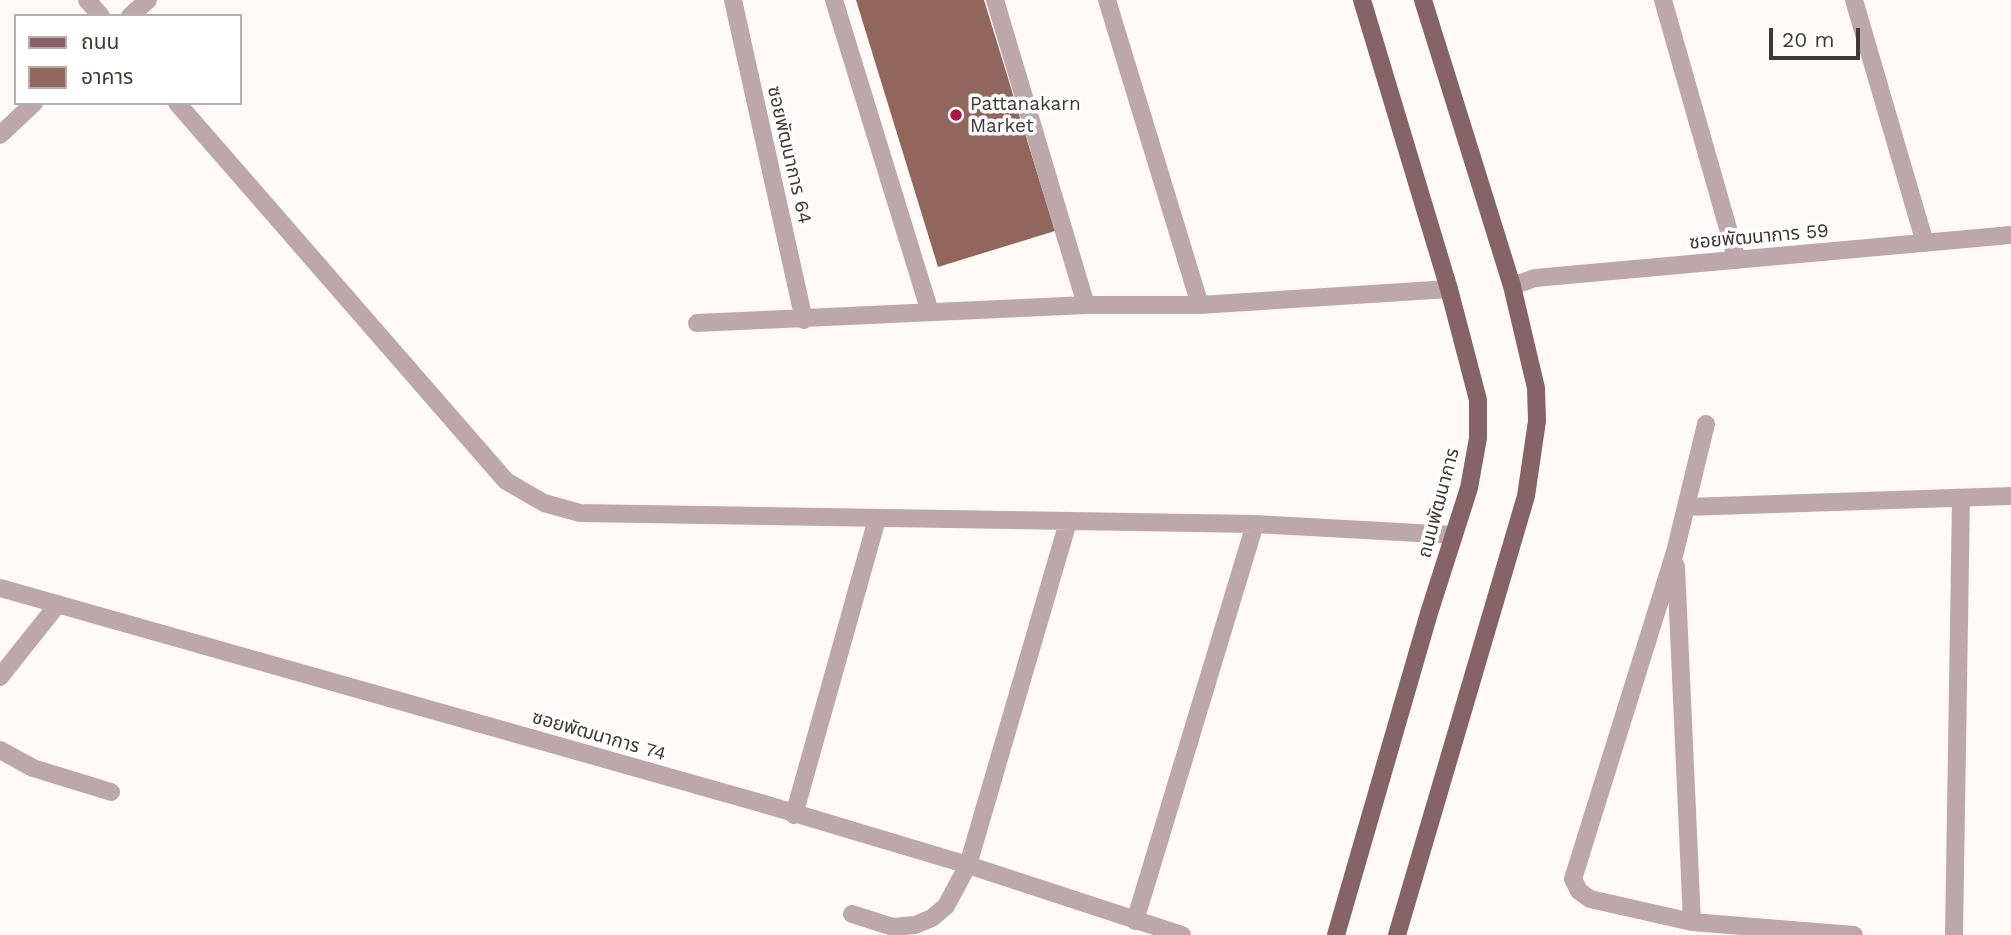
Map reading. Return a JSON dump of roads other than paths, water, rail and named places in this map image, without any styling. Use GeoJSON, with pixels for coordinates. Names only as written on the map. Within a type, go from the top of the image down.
{"type":"FeatureCollection","features":[{"type":"Feature","properties":{"kind":"main road","name":"ถนนพัฒนาการ"},"geometry":{"type":"LineString","coordinates":[[1336,935],[1469,488],[1478,438],[1478,400],[1449,289],[1362,0]]}},
{"type":"Feature","properties":{"kind":"main road"},"geometry":{"type":"LineString","coordinates":[[1398,935],[1526,496],[1534,453],[1536,388],[1512,286],[1423,0]]}},
{"type":"Feature","properties":{"kind":"street"},"geometry":{"type":"LineString","coordinates":[[87,0],[99,14]]}},
{"type":"Feature","properties":{"kind":"street"},"geometry":{"type":"LineString","coordinates":[[132,14],[148,0]]}},
{"type":"Feature","properties":{"kind":"street","name":"ซอยพัฒนาการ 64"},"geometry":{"type":"LineString","coordinates":[[733,0],[804,320]]}},
{"type":"Feature","properties":{"kind":"street"},"geometry":{"type":"LineString","coordinates":[[834,0],[930,312]]}},
{"type":"Feature","properties":{"kind":"street"},"geometry":{"type":"LineString","coordinates":[[995,0],[1086,305]]}},
{"type":"Feature","properties":{"kind":"street"},"geometry":{"type":"LineString","coordinates":[[1107,0],[1200,305]]}},
{"type":"Feature","properties":{"kind":"street"},"geometry":{"type":"LineString","coordinates":[[1663,0],[1737,260]]}},
{"type":"Feature","properties":{"kind":"street"},"geometry":{"type":"LineString","coordinates":[[1854,0],[1925,243]]}},
{"type":"Feature","properties":{"kind":"street"},"geometry":{"type":"LineString","coordinates":[[0,135],[32,105]]}},
{"type":"Feature","properties":{"kind":"street"},"geometry":{"type":"LineString","coordinates":[[179,105],[506,481],[544,503],[580,513],[1255,524],[1454,535]]}},
{"type":"Feature","properties":{"kind":"street","name":"ซอยพัฒนาการ 59"},"geometry":{"type":"LineString","coordinates":[[1512,286],[1535,278],[2011,235]]}},
{"type":"Feature","properties":{"kind":"street"},"geometry":{"type":"LineString","coordinates":[[697,323],[1086,305],[1200,305],[1449,289]]}},
{"type":"Feature","properties":{"kind":"street"},"geometry":{"type":"LineString","coordinates":[[1706,424],[1675,552],[1573,879],[1578,891],[1590,899],[1692,922],[1854,935]]}},
{"type":"Feature","properties":{"kind":"street"},"geometry":{"type":"LineString","coordinates":[[1687,508],[2011,496]]}},
{"type":"Feature","properties":{"kind":"street"},"geometry":{"type":"LineString","coordinates":[[1954,935],[1961,498]]}},
{"type":"Feature","properties":{"kind":"street"},"geometry":{"type":"LineString","coordinates":[[794,815],[877,519]]}},
{"type":"Feature","properties":{"kind":"street"},"geometry":{"type":"LineString","coordinates":[[852,914],[892,927],[915,925],[933,918],[946,906],[968,865],[1068,522]]}},
{"type":"Feature","properties":{"kind":"street"},"geometry":{"type":"LineString","coordinates":[[1135,920],[1255,524]]}},
{"type":"Feature","properties":{"kind":"street"},"geometry":{"type":"LineString","coordinates":[[1675,552],[1692,922]]}},
{"type":"Feature","properties":{"kind":"street","name":"ซอยพัฒนาการ 74"},"geometry":{"type":"LineString","coordinates":[[0,588],[764,804],[968,865],[1182,935]]}},
{"type":"Feature","properties":{"kind":"street"},"geometry":{"type":"LineString","coordinates":[[0,677],[58,604]]}},
{"type":"Feature","properties":{"kind":"street"},"geometry":{"type":"LineString","coordinates":[[0,750],[33,768],[111,792]]}},
{"type":"Feature","properties":{"kind":"place","name":"Pattanakarn Market"},"geometry":{"type":"Point","coordinates":[956,115]}}]}
